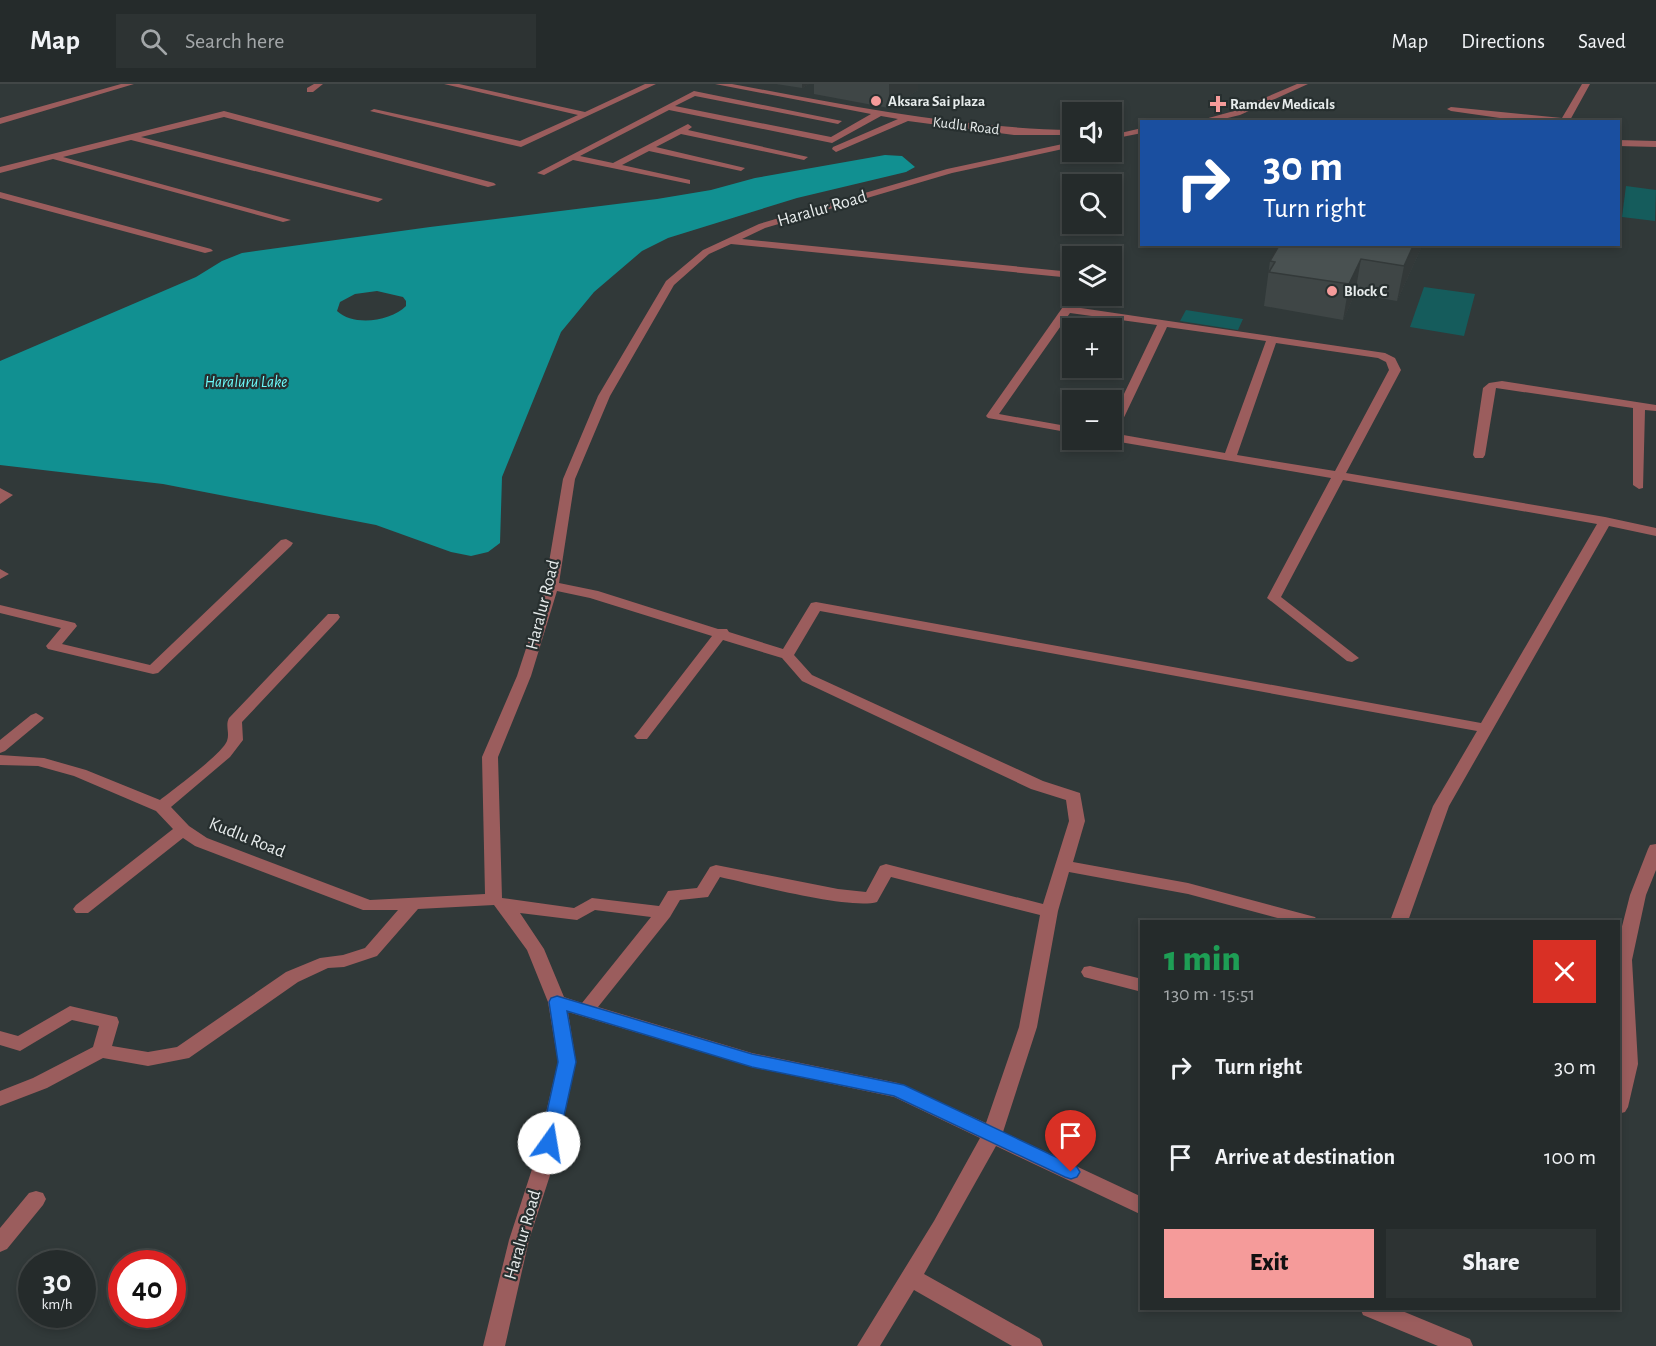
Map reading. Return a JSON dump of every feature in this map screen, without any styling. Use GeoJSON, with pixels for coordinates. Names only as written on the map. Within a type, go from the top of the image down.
{"type":"FeatureCollection","features":[{"type":"Feature","properties":{"kind":"street"},"geometry":{"type":"LineString","coordinates":[[0,121],[130,84]]}},
{"type":"Feature","properties":{"kind":"street"},"geometry":{"type":"LineString","coordinates":[[310,90],[319,84]]}},
{"type":"Feature","properties":{"kind":"street"},"geometry":{"type":"LineString","coordinates":[[448,84],[585,114]]}},
{"type":"Feature","properties":{"kind":"street"},"geometry":{"type":"LineString","coordinates":[[633,84],[648,86]]}},
{"type":"Feature","properties":{"kind":"street","name":"Kudlu Road"},"geometry":{"type":"LineString","coordinates":[[719,84],[906,118],[1014,132],[1062,133]]}},
{"type":"Feature","properties":{"kind":"street"},"geometry":{"type":"LineString","coordinates":[[1207,120],[1264,104],[1304,84]]}},
{"type":"Feature","properties":{"kind":"street"},"geometry":{"type":"LineString","coordinates":[[1566,120],[1586,84]]}},
{"type":"Feature","properties":{"kind":"street"},"geometry":{"type":"LineString","coordinates":[[374,111],[521,144],[648,86]]}},
{"type":"Feature","properties":{"kind":"street"},"geometry":{"type":"LineString","coordinates":[[541,173],[694,93],[838,121]]}},
{"type":"Feature","properties":{"kind":"street"},"geometry":{"type":"LineString","coordinates":[[668,107],[832,140],[878,114]]}},
{"type":"Feature","properties":{"kind":"street"},"geometry":{"type":"LineString","coordinates":[[1451,109],[1530,120]]}},
{"type":"Feature","properties":{"kind":"street"},"geometry":{"type":"LineString","coordinates":[[0,170],[224,114],[491,185]]}},
{"type":"Feature","properties":{"kind":"street"},"geometry":{"type":"LineString","coordinates":[[614,166],[709,116]]}},
{"type":"Feature","properties":{"kind":"street"},"geometry":{"type":"LineString","coordinates":[[836,149],[906,118]]}},
{"type":"Feature","properties":{"kind":"street"},"geometry":{"type":"LineString","coordinates":[[1122,131],[1139,130]]}},
{"type":"Feature","properties":{"kind":"street"},"geometry":{"type":"LineString","coordinates":[[1122,134],[1139,130]]}},
{"type":"Feature","properties":{"kind":"street"},"geometry":{"type":"LineString","coordinates":[[679,131],[804,157]]}},
{"type":"Feature","properties":{"kind":"street"},"geometry":{"type":"LineString","coordinates":[[1014,132],[1041,153]]}},
{"type":"Feature","properties":{"kind":"street"},"geometry":{"type":"LineString","coordinates":[[131,138],[378,199]]}},
{"type":"Feature","properties":{"kind":"street"},"geometry":{"type":"LineString","coordinates":[[1620,143],[1656,144]]}},
{"type":"Feature","properties":{"kind":"street"},"geometry":{"type":"LineString","coordinates":[[648,148],[741,168]]}},
{"type":"Feature","properties":{"kind":"street","name":"Haralur Road"},"geometry":{"type":"LineString","coordinates":[[494,1346],[519,1240],[544,1163],[567,1062],[557,1002],[535,949],[500,903],[490,757],[524,676],[552,586],[568,479],[604,396],[670,283],[705,252],[762,226],[950,171],[1062,148]]}},
{"type":"Feature","properties":{"kind":"street"},"geometry":{"type":"LineString","coordinates":[[54,157],[286,220]]}},
{"type":"Feature","properties":{"kind":"street"},"geometry":{"type":"LineString","coordinates":[[572,157],[687,182]]}},
{"type":"Feature","properties":{"kind":"street"},"geometry":{"type":"LineString","coordinates":[[0,195],[208,252]]}},
{"type":"Feature","properties":{"kind":"street"},"geometry":{"type":"LineString","coordinates":[[730,241],[1062,274]]}},
{"type":"Feature","properties":{"kind":"street"},"geometry":{"type":"LineString","coordinates":[[1062,428],[992,416],[1068,306]]}},
{"type":"Feature","properties":{"kind":"street"},"geometry":{"type":"LineString","coordinates":[[1066,309],[1381,355],[1391,360],[1395,370],[1274,598],[1352,658]]}},
{"type":"Feature","properties":{"kind":"street"},"geometry":{"type":"LineString","coordinates":[[1122,409],[1163,323]]}},
{"type":"Feature","properties":{"kind":"street"},"geometry":{"type":"LineString","coordinates":[[1230,457],[1272,339]]}},
{"type":"Feature","properties":{"kind":"street"},"geometry":{"type":"LineString","coordinates":[[1479,455],[1489,388],[1493,385],[1502,384],[1656,408]]}},
{"type":"Feature","properties":{"kind":"street"},"geometry":{"type":"LineString","coordinates":[[1639,406],[1639,484]]}},
{"type":"Feature","properties":{"kind":"street"},"geometry":{"type":"LineString","coordinates":[[1122,439],[1605,521],[1656,532]]}},
{"type":"Feature","properties":{"kind":"street"},"geometry":{"type":"LineString","coordinates":[[0,492],[7,495],[0,500]]}},
{"type":"Feature","properties":{"kind":"street"},"geometry":{"type":"LineString","coordinates":[[1399,920],[1441,806],[1605,521]]}},
{"type":"Feature","properties":{"kind":"street"},"geometry":{"type":"LineString","coordinates":[[0,609],[70,626],[53,646],[153,670],[286,543]]}},
{"type":"Feature","properties":{"kind":"street"},"geometry":{"type":"LineString","coordinates":[[552,586],[593,594],[722,632],[787,655],[807,678],[1036,785],[1074,796],[1077,821],[1050,911],[1028,1027],[992,1135],[868,1346]]}},
{"type":"Feature","properties":{"kind":"street"},"geometry":{"type":"LineString","coordinates":[[787,655],[816,606],[1486,728]]}},
{"type":"Feature","properties":{"kind":"street"},"geometry":{"type":"LineString","coordinates":[[162,807],[225,754],[235,740],[234,721],[333,617]]}},
{"type":"Feature","properties":{"kind":"street"},"geometry":{"type":"LineString","coordinates":[[642,736],[722,632]]}},
{"type":"Feature","properties":{"kind":"street"},"geometry":{"type":"LineString","coordinates":[[0,748],[36,718]]}},
{"type":"Feature","properties":{"kind":"street","name":"Kudlu Road"},"geometry":{"type":"LineString","coordinates":[[0,760],[39,761],[80,772],[162,807],[183,830],[201,842],[369,906],[500,903],[577,914],[592,904],[664,914]]}},
{"type":"Feature","properties":{"kind":"street"},"geometry":{"type":"LineString","coordinates":[[82,909],[183,830]]}},
{"type":"Feature","properties":{"kind":"street"},"geometry":{"type":"LineString","coordinates":[[1620,1099],[1629,1064],[1623,960],[1638,895],[1656,849]]}},
{"type":"Feature","properties":{"kind":"street"},"geometry":{"type":"LineString","coordinates":[[1064,866],[1149,879],[1253,903],[1306,920]]}},
{"type":"Feature","properties":{"kind":"street"},"geometry":{"type":"LineString","coordinates":[[585,1011],[664,914],[674,896],[702,893],[716,871],[838,895],[871,898],[886,870],[1050,911]]}},
{"type":"Feature","properties":{"kind":"street"},"geometry":{"type":"LineString","coordinates":[[0,1099],[40,1083],[101,1051],[148,1059],[183,1053],[292,977],[326,962],[344,961],[371,952],[413,904]]}},
{"type":"Feature","properties":{"kind":"street"},"geometry":{"type":"LineString","coordinates":[[1089,972],[1140,985]]}},
{"type":"Feature","properties":{"kind":"street"},"geometry":{"type":"LineString","coordinates":[[557,1002],[752,1060],[898,1090],[1140,1206]]}},
{"type":"Feature","properties":{"kind":"street"},"geometry":{"type":"LineString","coordinates":[[0,1038],[20,1044],[70,1013],[110,1022],[101,1051]]}},
{"type":"Feature","properties":{"kind":"street"},"geometry":{"type":"LineString","coordinates":[[0,1244],[36,1199]]}},
{"type":"Feature","properties":{"kind":"street"},"geometry":{"type":"LineString","coordinates":[[910,1277],[1032,1346]]}},
{"type":"Feature","properties":{"kind":"street"},"geometry":{"type":"LineString","coordinates":[[1376,1310],[1462,1346]]}},
{"type":"Feature","properties":{"kind":"shaded area"},"geometry":{"type":"Polygon","coordinates":[[[1626,186],[1656,190],[1655,221],[1622,217],[1626,186]]]}},
{"type":"Feature","properties":{"kind":"shaded area"},"geometry":{"type":"Polygon","coordinates":[[[1424,287],[1475,294],[1464,336],[1410,327],[1424,287]]]}},
{"type":"Feature","properties":{"kind":"shaded area"},"geometry":{"type":"Polygon","coordinates":[[[1186,310],[1243,319],[1238,330],[1180,321],[1186,310]]]}},
{"type":"Feature","properties":{"kind":"water","name":"Haraluru Lake"},"geometry":{"type":"Polygon","coordinates":[[[885,155],[902,156],[915,167],[906,172],[797,198],[668,238],[642,251],[594,292],[561,332],[502,477],[500,543],[488,552],[471,556],[451,552],[376,525],[163,484],[0,465],[0,361],[196,277],[222,261],[242,253],[657,199],[711,190],[755,178],[885,155]],[[377,291],[355,294],[340,302],[337,311],[353,319],[382,318],[406,306],[403,297],[377,291]]]}},
{"type":"Feature","properties":{"kind":"building"},"geometry":{"type":"Polygon","coordinates":[[[1279,246],[1413,246],[1404,266],[1361,259],[1349,284],[1269,272],[1275,262],[1270,261],[1279,246]]]}},
{"type":"Feature","properties":{"kind":"place","name":"Aksara Sai plaza"},"geometry":{"type":"Point","coordinates":[876,101]}},
{"type":"Feature","properties":{"kind":"place","name":"Ramdev Medicals"},"geometry":{"type":"Point","coordinates":[1218,104]}},
{"type":"Feature","properties":{"kind":"place","name":"Block C"},"geometry":{"type":"Point","coordinates":[1332,291]}},
{"type":"Feature","properties":{"kind":"route"},"geometry":{"type":"LineString","coordinates":[[549,1143],[567,1062],[557,1002],[752,1060],[898,1090],[1071,1172]]}}]}
